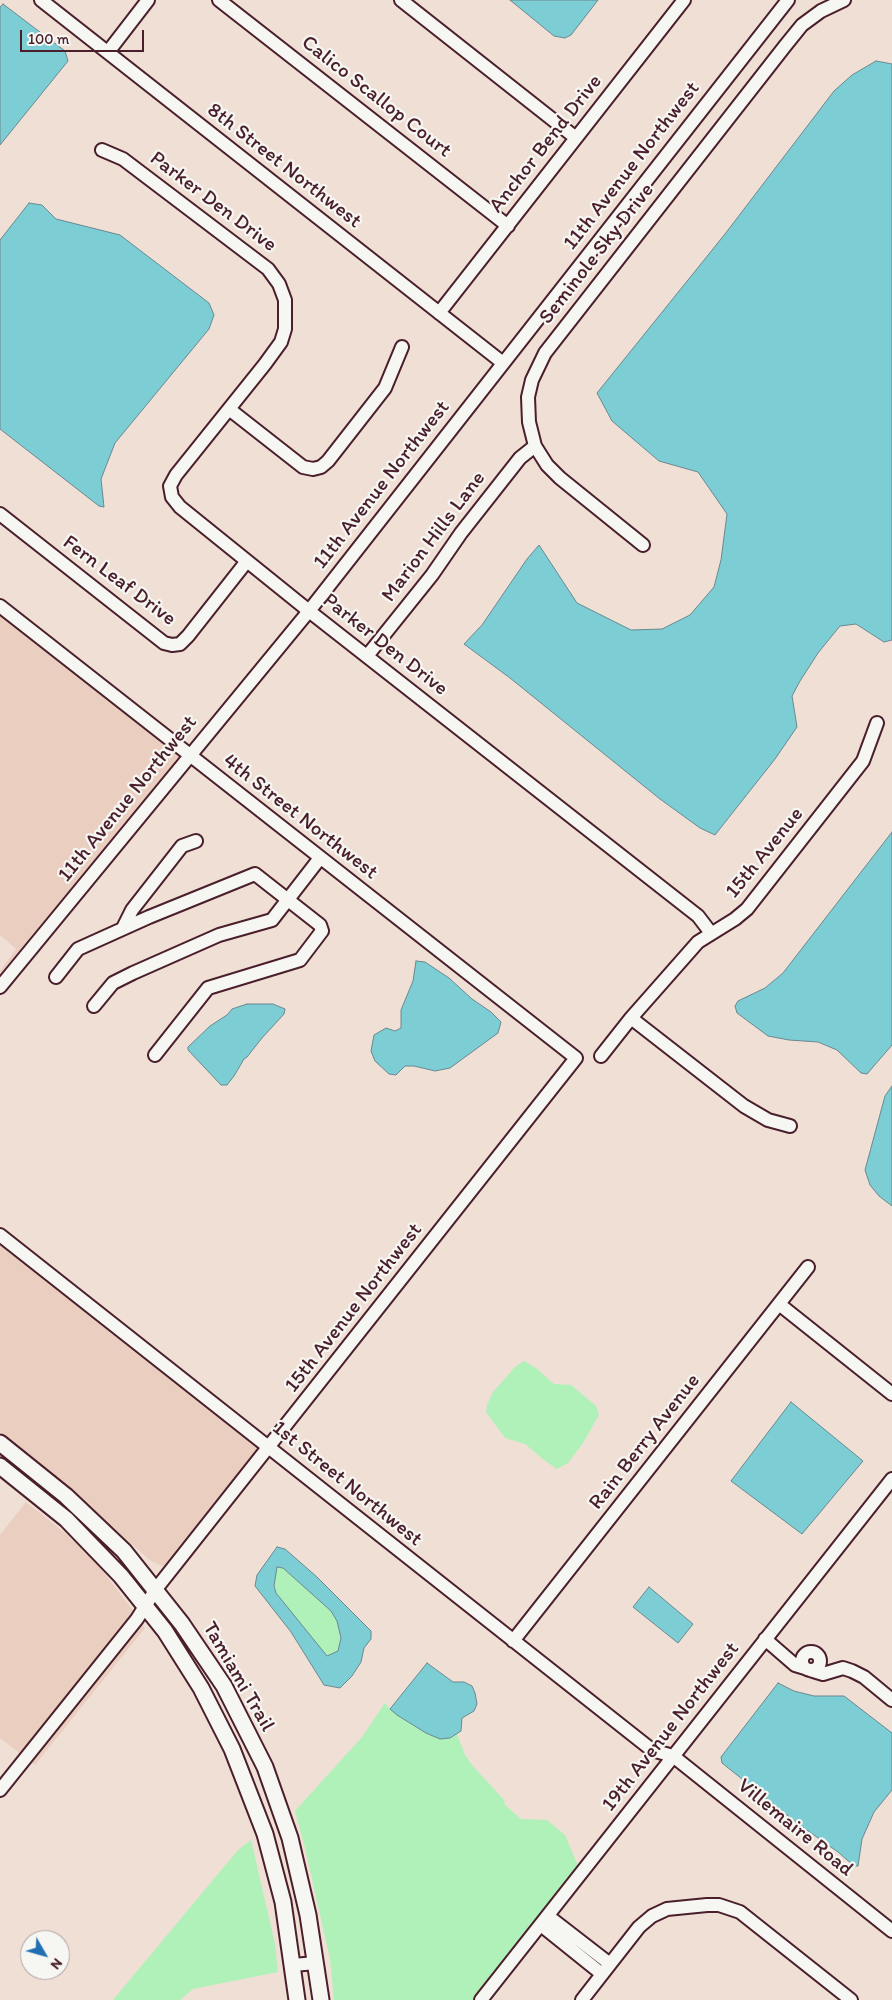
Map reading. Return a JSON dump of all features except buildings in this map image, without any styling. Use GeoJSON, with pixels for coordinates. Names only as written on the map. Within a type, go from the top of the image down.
{"type":"FeatureCollection","features":[{"type":"Feature","properties":{"kind":"main road","name":"Tamiami Trail"},"geometry":{"type":"LineString","coordinates":[[0,1443],[66,1496],[124,1551],[156,1589],[203,1653],[224,1686],[280,1805],[301,1879],[321,2000]]}},
{"type":"Feature","properties":{"kind":"main road"},"geometry":{"type":"LineString","coordinates":[[2,1468],[17,1456]]}},
{"type":"Feature","properties":{"kind":"main road","name":"Tamiami Trail"},"geometry":{"type":"LineString","coordinates":[[2,1468],[66,1519],[94,1546],[145,1605],[175,1646],[201,1688],[220,1723],[244,1776],[265,1834],[277,1878],[293,1965],[297,2000]]}},
{"type":"Feature","properties":{"kind":"street","name":"8th Street Northwest"},"geometry":{"type":"LineString","coordinates":[[40,0],[503,363]]}},
{"type":"Feature","properties":{"kind":"street"},"geometry":{"type":"LineString","coordinates":[[108,52],[148,0]]}},
{"type":"Feature","properties":{"kind":"street","name":"Calico Scallop Court"},"geometry":{"type":"LineString","coordinates":[[219,0],[508,226]]}},
{"type":"Feature","properties":{"kind":"street"},"geometry":{"type":"LineString","coordinates":[[401,0],[576,138]]}},
{"type":"Feature","properties":{"kind":"street","name":"Anchor Bend Drive"},"geometry":{"type":"LineString","coordinates":[[439,313],[684,0]]}},
{"type":"Feature","properties":{"kind":"street","name":"11th Avenue Northwest"},"geometry":{"type":"LineString","coordinates":[[0,987],[309,611],[788,0]]}},
{"type":"Feature","properties":{"kind":"street","name":"Seminole Sky Drive"},"geometry":{"type":"LineString","coordinates":[[643,545],[560,478],[547,464],[535,446],[530,422],[528,397],[532,380],[545,354],[802,25],[821,11],[842,0]]}},
{"type":"Feature","properties":{"kind":"street","name":"Parker Den Drive"},"geometry":{"type":"LineString","coordinates":[[102,150],[123,159],[268,269],[279,284],[285,300],[285,329],[281,342],[176,475],[170,486],[172,497],[180,507],[309,611],[698,916],[711,933]]}},
{"type":"Feature","properties":{"kind":"street"},"geometry":{"type":"LineString","coordinates":[[229,409],[303,467],[313,469],[321,467],[328,461],[385,388],[402,347]]}},
{"type":"Feature","properties":{"kind":"street","name":"Marion Hills Lane"},"geometry":{"type":"LineString","coordinates":[[367,656],[432,575],[460,533],[520,458],[535,446]]}},
{"type":"Feature","properties":{"kind":"street","name":"Fern Leaf Drive"},"geometry":{"type":"LineString","coordinates":[[0,514],[164,643],[172,645],[180,644],[188,636],[247,561]]}},
{"type":"Feature","properties":{"kind":"street","name":"4th Street Northwest"},"geometry":{"type":"LineString","coordinates":[[0,606],[576,1058]]}},
{"type":"Feature","properties":{"kind":"street","name":"15th Avenue"},"geometry":{"type":"LineString","coordinates":[[601,1056],[631,1018],[698,942],[741,914],[772,877],[863,761],[877,723]]}},
{"type":"Feature","properties":{"kind":"street"},"geometry":{"type":"LineString","coordinates":[[123,928],[132,910],[182,846],[196,841]]}},
{"type":"Feature","properties":{"kind":"street"},"geometry":{"type":"LineString","coordinates":[[94,1006],[113,983],[206,940],[272,920],[320,858]]}},
{"type":"Feature","properties":{"kind":"street"},"geometry":{"type":"LineString","coordinates":[[56,977],[78,949],[123,928],[255,874],[320,925],[322,931],[300,960],[208,988],[155,1055]]}},
{"type":"Feature","properties":{"kind":"street"},"geometry":{"type":"LineString","coordinates":[[631,1018],[744,1106],[768,1120],[790,1126]]}},
{"type":"Feature","properties":{"kind":"street","name":"15th Avenue Northwest"},"geometry":{"type":"LineString","coordinates":[[0,1790],[137,1618],[156,1589],[576,1058]]}},
{"type":"Feature","properties":{"kind":"street","name":"1st Street Northwest"},"geometry":{"type":"LineString","coordinates":[[0,1235],[652,1750],[673,1756]]}},
{"type":"Feature","properties":{"kind":"street","name":"Rain Berry Avenue"},"geometry":{"type":"LineString","coordinates":[[514,1642],[808,1267]]}},
{"type":"Feature","properties":{"kind":"street"},"geometry":{"type":"LineString","coordinates":[[778,1304],[892,1394]]}},
{"type":"Feature","properties":{"kind":"street","name":"19th Avenue Northwest"},"geometry":{"type":"LineString","coordinates":[[481,2000],[892,1479]]}},
{"type":"Feature","properties":{"kind":"street"},"geometry":{"type":"LineString","coordinates":[[765,1639],[787,1658],[806,1665],[822,1674],[843,1668],[852,1671],[864,1677],[892,1700]]}},
{"type":"Feature","properties":{"kind":"street"},"geometry":{"type":"LineString","coordinates":[[806,1665],[807,1652],[813,1652],[833,1670]]}},
{"type":"Feature","properties":{"kind":"street","name":"Villemaire Road"},"geometry":{"type":"LineString","coordinates":[[673,1756],[892,1931]]}},
{"type":"Feature","properties":{"kind":"street"},"geometry":{"type":"LineString","coordinates":[[582,2000],[640,1927],[652,1916],[667,1909],[719,1905],[740,1912],[851,2000]]}},
{"type":"Feature","properties":{"kind":"street"},"geometry":{"type":"LineString","coordinates":[[545,1920],[606,1969]]}},
{"type":"Feature","properties":{"kind":"street"},"geometry":{"type":"LineString","coordinates":[[293,1965],[316,1963]]}},
{"type":"Feature","properties":{"kind":"shaded area"},"geometry":{"type":"Polygon","coordinates":[[[0,611],[182,755],[0,979],[0,971],[16,949],[0,935],[0,611]]]}},
{"type":"Feature","properties":{"kind":"shaded area"},"geometry":{"type":"Polygon","coordinates":[[[0,1240],[262,1449],[173,1561],[164,1567],[151,1561],[39,1463],[0,1432],[0,1240]]]}},
{"type":"Feature","properties":{"kind":"shaded area"},"geometry":{"type":"Polygon","coordinates":[[[26,1502],[64,1532],[95,1561],[135,1613],[22,1755],[0,1738],[0,1535],[26,1502]]]}},
{"type":"Feature","properties":{"kind":"shaded area"},"geometry":{"type":"Polygon","coordinates":[[[140,1622],[145,1628],[35,1765],[29,1761],[140,1622]]]}},
{"type":"Feature","properties":{"kind":"green space"},"geometry":{"type":"Polygon","coordinates":[[[524,1361],[536,1368],[554,1384],[571,1385],[596,1406],[599,1415],[583,1443],[568,1463],[557,1469],[525,1444],[505,1438],[486,1412],[493,1392],[515,1367],[524,1361]]]}},
{"type":"Feature","properties":{"kind":"green space"},"geometry":{"type":"Polygon","coordinates":[[[277,1567],[283,1568],[331,1611],[337,1621],[341,1638],[338,1651],[327,1657],[276,1593],[274,1586],[277,1567]]]}},
{"type":"Feature","properties":{"kind":"green space"},"geometry":{"type":"Polygon","coordinates":[[[385,1703],[390,1709],[426,1733],[450,1738],[457,1734],[465,1755],[504,1800],[505,1805],[521,1819],[547,1820],[565,1835],[579,1868],[475,2000],[334,2000],[330,1959],[295,1811],[362,1737],[385,1703]]]}},
{"type":"Feature","properties":{"kind":"green space"},"geometry":{"type":"Polygon","coordinates":[[[251,1840],[275,1944],[278,1972],[193,1989],[180,2000],[113,2000],[238,1850],[251,1840]]]}},
{"type":"Feature","properties":{"kind":"water"},"geometry":{"type":"Polygon","coordinates":[[[510,0],[598,0],[571,35],[565,38],[554,36],[510,0]]]}},
{"type":"Feature","properties":{"kind":"water"},"geometry":{"type":"Polygon","coordinates":[[[3,4],[65,51],[68,61],[0,145],[0,7],[3,4]]]}},
{"type":"Feature","properties":{"kind":"water"},"geometry":{"type":"Polygon","coordinates":[[[876,61],[892,64],[892,640],[884,642],[856,624],[840,626],[818,653],[792,696],[797,727],[775,759],[715,835],[700,828],[660,799],[510,678],[464,644],[482,625],[527,559],[539,545],[577,603],[631,630],[662,629],[690,615],[714,587],[721,560],[727,514],[698,472],[659,461],[612,421],[597,393],[725,234],[834,91],[852,75],[876,61]]]}},
{"type":"Feature","properties":{"kind":"water"},"geometry":{"type":"Polygon","coordinates":[[[29,203],[42,205],[56,219],[120,235],[209,303],[214,315],[209,329],[115,443],[101,479],[104,507],[99,506],[0,429],[0,240],[29,203]]]}},
{"type":"Feature","properties":{"kind":"water"},"geometry":{"type":"Polygon","coordinates":[[[892,832],[892,1045],[867,1074],[861,1073],[837,1050],[818,1042],[768,1036],[737,1013],[735,1006],[738,1001],[765,988],[783,973],[892,832]]]}},
{"type":"Feature","properties":{"kind":"water"},"geometry":{"type":"Polygon","coordinates":[[[416,961],[425,962],[449,978],[501,1022],[498,1033],[450,1068],[435,1071],[405,1066],[396,1075],[389,1074],[375,1061],[371,1051],[374,1035],[386,1028],[395,1031],[401,1028],[401,1010],[413,981],[416,961]]]}},
{"type":"Feature","properties":{"kind":"water"},"geometry":{"type":"Polygon","coordinates":[[[247,1004],[273,1004],[285,1009],[284,1014],[244,1059],[227,1085],[221,1085],[188,1050],[188,1047],[210,1026],[227,1015],[232,1009],[247,1004]]]}},
{"type":"Feature","properties":{"kind":"water"},"geometry":{"type":"Polygon","coordinates":[[[892,1086],[892,1206],[879,1196],[870,1185],[865,1170],[885,1096],[892,1086]]]}},
{"type":"Feature","properties":{"kind":"water"},"geometry":{"type":"Polygon","coordinates":[[[791,1402],[863,1461],[802,1534],[731,1481],[791,1402]]]}},
{"type":"Feature","properties":{"kind":"water"},"geometry":{"type":"Polygon","coordinates":[[[277,1547],[285,1549],[317,1577],[371,1631],[371,1639],[364,1648],[361,1662],[352,1676],[340,1688],[324,1685],[291,1632],[255,1586],[257,1575],[277,1547]],[[277,1567],[274,1586],[276,1593],[327,1656],[338,1651],[341,1638],[337,1621],[331,1611],[283,1568],[277,1567]]]}},
{"type":"Feature","properties":{"kind":"water"},"geometry":{"type":"Polygon","coordinates":[[[649,1587],[693,1624],[678,1643],[633,1607],[649,1587]]]}},
{"type":"Feature","properties":{"kind":"water"},"geometry":{"type":"Polygon","coordinates":[[[427,1663],[453,1682],[464,1682],[472,1686],[475,1693],[477,1704],[474,1711],[462,1718],[461,1731],[450,1738],[440,1739],[426,1733],[390,1709],[427,1663]]]}},
{"type":"Feature","properties":{"kind":"water"},"geometry":{"type":"Polygon","coordinates":[[[778,1683],[794,1691],[814,1696],[844,1696],[892,1733],[892,1790],[874,1812],[862,1839],[858,1866],[854,1866],[838,1852],[797,1823],[722,1763],[721,1757],[778,1683]]]}}]}
